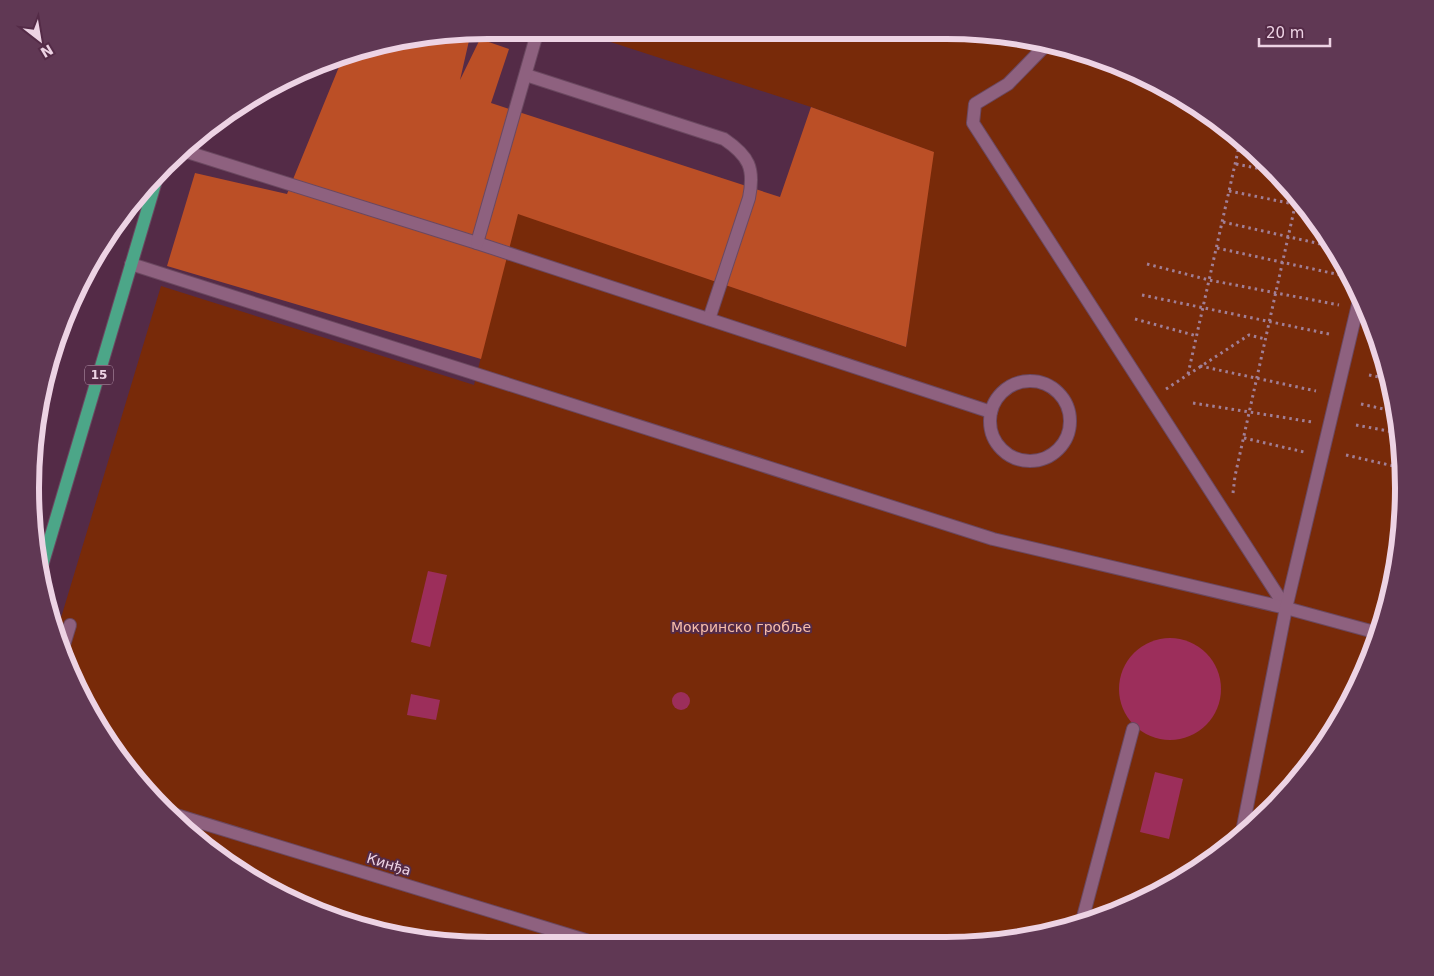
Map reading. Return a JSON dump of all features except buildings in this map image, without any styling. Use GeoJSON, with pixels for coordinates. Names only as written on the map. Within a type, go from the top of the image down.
{"type":"FeatureCollection","features":[{"type":"Feature","properties":{"kind":"main road","name":"15"},"geometry":{"type":"LineString","coordinates":[[44,558],[154,188]]}},
{"type":"Feature","properties":{"kind":"lane"},"geometry":{"type":"LineString","coordinates":[[477,243],[536,39]]}},
{"type":"Feature","properties":{"kind":"lane"},"geometry":{"type":"LineString","coordinates":[[1042,49],[1008,84],[975,104],[973,123],[1286,608]]}},
{"type":"Feature","properties":{"kind":"lane"},"geometry":{"type":"LineString","coordinates":[[526,75],[724,139],[738,149],[748,161],[752,171],[752,185],[749,198],[709,319]]}},
{"type":"Feature","properties":{"kind":"lane"},"geometry":{"type":"LineString","coordinates":[[189,153],[477,243],[991,412]]}},
{"type":"Feature","properties":{"kind":"lane"},"geometry":{"type":"LineString","coordinates":[[131,264],[993,539],[1286,608],[1371,631]]}},
{"type":"Feature","properties":{"kind":"lane"},"geometry":{"type":"LineString","coordinates":[[1243,825],[1286,608],[1357,308]]}},
{"type":"Feature","properties":{"kind":"lane"},"geometry":{"type":"LineString","coordinates":[[1038,382],[1050,387],[1060,396],[1069,414],[1069,427],[1062,444],[1053,453],[1035,461],[1016,459],[996,443],[990,425],[991,412],[997,399],[1006,389],[1018,383],[1038,382]]}},
{"type":"Feature","properties":{"kind":"lane"},"geometry":{"type":"LineString","coordinates":[[66,639],[70,625]]}},
{"type":"Feature","properties":{"kind":"lane"},"geometry":{"type":"LineString","coordinates":[[1084,915],[1133,729]]}},
{"type":"Feature","properties":{"kind":"lane","name":"Кинђа"},"geometry":{"type":"LineString","coordinates":[[181,816],[576,937]]}},
{"type":"Feature","properties":{"kind":"path"},"geometry":{"type":"LineString","coordinates":[[1188,374],[1239,148]]}},
{"type":"Feature","properties":{"kind":"path"},"geometry":{"type":"LineString","coordinates":[[1236,164],[1263,169]]}},
{"type":"Feature","properties":{"kind":"path"},"geometry":{"type":"LineString","coordinates":[[1229,191],[1293,204]]}},
{"type":"Feature","properties":{"kind":"path"},"geometry":{"type":"LineString","coordinates":[[1230,521],[1235,476],[1295,206]]}},
{"type":"Feature","properties":{"kind":"path"},"geometry":{"type":"LineString","coordinates":[[1222,222],[1324,245]]}},
{"type":"Feature","properties":{"kind":"path"},"geometry":{"type":"LineString","coordinates":[[1216,248],[1342,275]]}},
{"type":"Feature","properties":{"kind":"path"},"geometry":{"type":"LineString","coordinates":[[1147,264],[1209,280],[1339,305]]}},
{"type":"Feature","properties":{"kind":"path"},"geometry":{"type":"LineString","coordinates":[[1142,295],[1329,334]]}},
{"type":"Feature","properties":{"kind":"path"},"geometry":{"type":"LineString","coordinates":[[1135,320],[1197,336]]}},
{"type":"Feature","properties":{"kind":"path"},"geometry":{"type":"LineString","coordinates":[[1151,398],[1249,335],[1265,339]]}},
{"type":"Feature","properties":{"kind":"path"},"geometry":{"type":"LineString","coordinates":[[1200,366],[1316,391]]}},
{"type":"Feature","properties":{"kind":"path"},"geometry":{"type":"LineString","coordinates":[[1369,374],[1381,377]]}},
{"type":"Feature","properties":{"kind":"path"},"geometry":{"type":"LineString","coordinates":[[1193,403],[1312,422]]}},
{"type":"Feature","properties":{"kind":"path"},"geometry":{"type":"LineString","coordinates":[[1361,404],[1388,410]]}},
{"type":"Feature","properties":{"kind":"path"},"geometry":{"type":"LineString","coordinates":[[1356,425],[1391,432]]}},
{"type":"Feature","properties":{"kind":"path"},"geometry":{"type":"LineString","coordinates":[[1244,438],[1304,452]]}},
{"type":"Feature","properties":{"kind":"path"},"geometry":{"type":"LineString","coordinates":[[1346,455],[1394,466]]}},
{"type":"Feature","properties":{"kind":"green space","name":"Мокринско гробље"},"geometry":{"type":"Polygon","coordinates":[[[601,39],[946,39],[1005,43],[1034,47],[1062,54],[1118,73],[1145,85],[1196,114],[1264,170],[1320,238],[1349,289],[1361,316],[1380,372],[1387,400],[1394,459],[1394,517],[1387,576],[1380,604],[1361,660],[1349,687],[1320,738],[1284,784],[1242,826],[1196,862],[1145,891],[1118,903],[1062,922],[1034,929],[975,936],[488,937],[459,936],[400,929],[344,913],[289,891],[238,862],[192,826],[150,784],[114,738],[85,687],[60,622],[161,286],[474,385],[517,213],[906,347],[933,152],[811,107],[601,39]]]}},
{"type":"Feature","properties":{"kind":"shaded area"},"geometry":{"type":"Polygon","coordinates":[[[480,39],[509,49],[491,103],[780,197],[811,107],[934,152],[906,347],[518,214],[481,359],[167,266],[195,173],[287,194],[340,64],[400,47],[459,40],[469,40],[460,80],[480,39]]]}}]}
